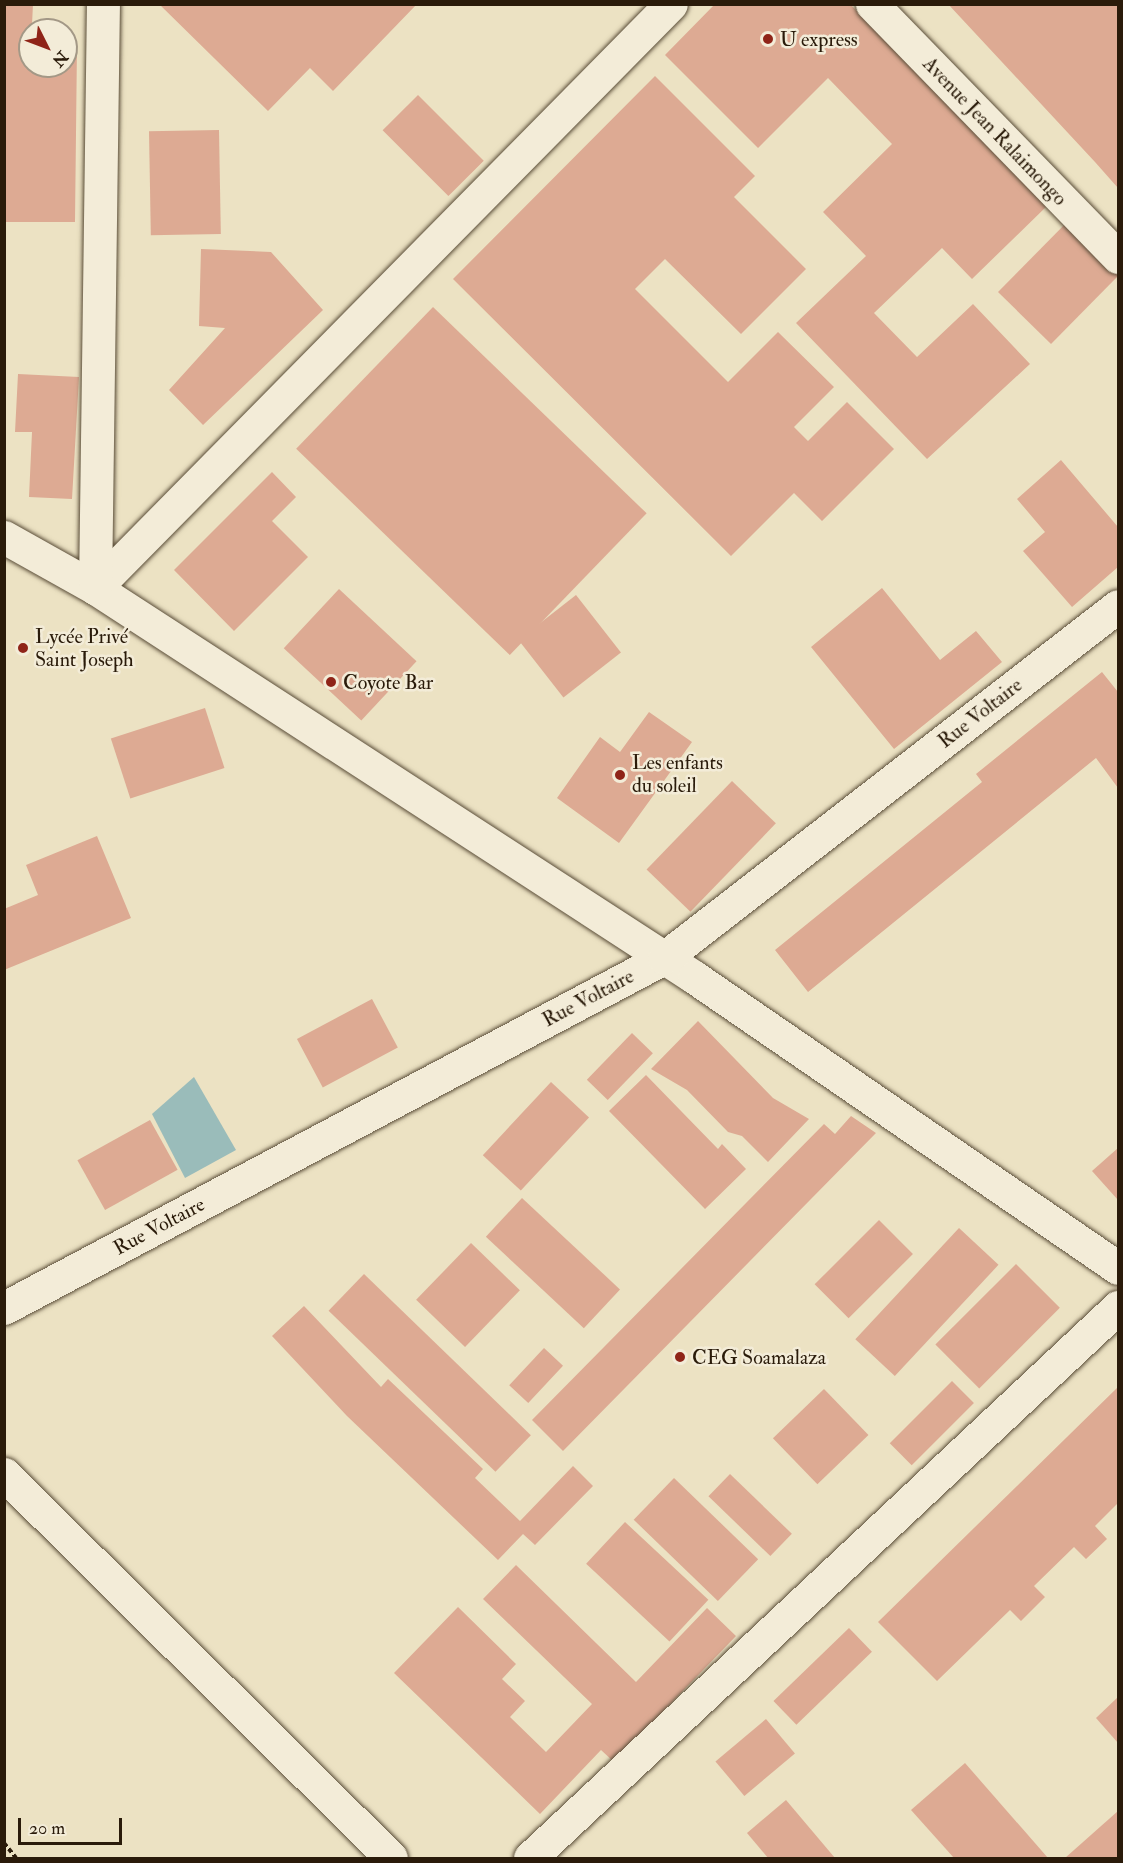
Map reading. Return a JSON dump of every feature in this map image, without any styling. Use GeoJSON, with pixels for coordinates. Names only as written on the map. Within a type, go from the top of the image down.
{"type":"FeatureCollection","features":[{"type":"Feature","properties":{"kind":"street"},"geometry":{"type":"LineString","coordinates":[[95,588],[103,4]]}},
{"type":"Feature","properties":{"kind":"street"},"geometry":{"type":"LineString","coordinates":[[95,588],[671,4]]}},
{"type":"Feature","properties":{"kind":"street","name":"Avenue Jean Ralaimongo"},"geometry":{"type":"LineString","coordinates":[[872,4],[1119,257]]}},
{"type":"Feature","properties":{"kind":"street"},"geometry":{"type":"LineString","coordinates":[[4,537],[95,588],[664,958],[1119,1268]]}},
{"type":"Feature","properties":{"kind":"street","name":"Rue Voltaire"},"geometry":{"type":"LineString","coordinates":[[4,1308],[664,958],[1119,606]]}},
{"type":"Feature","properties":{"kind":"street"},"geometry":{"type":"LineString","coordinates":[[530,1858],[1119,1307]]}},
{"type":"Feature","properties":{"kind":"street"},"geometry":{"type":"LineString","coordinates":[[4,1474],[391,1858]]}},
{"type":"Feature","properties":{"kind":"path"},"geometry":{"type":"LineString","coordinates":[[4,1843],[16,1858]]}},
{"type":"Feature","properties":{"kind":"water"},"geometry":{"type":"Polygon","coordinates":[[[194,1077],[236,1150],[185,1178],[152,1114],[194,1077]]]}},
{"type":"Feature","properties":{"kind":"building"},"geometry":{"type":"Polygon","coordinates":[[[4,4],[33,4],[32,18],[18,18],[18,78],[77,78],[75,222],[4,222],[4,4]]]}},
{"type":"Feature","properties":{"kind":"building"},"geometry":{"type":"Polygon","coordinates":[[[159,4],[417,4],[333,91],[310,68],[268,111],[159,4]]]}},
{"type":"Feature","properties":{"kind":"building"},"geometry":{"type":"Polygon","coordinates":[[[715,4],[850,4],[1048,205],[972,279],[942,248],[874,313],[917,357],[973,304],[1030,364],[927,459],[796,323],[866,256],[823,212],[892,144],[828,78],[758,148],[665,55],[715,4]]]}},
{"type":"Feature","properties":{"kind":"building"},"geometry":{"type":"Polygon","coordinates":[[[948,4],[1118,4],[1118,188],[1095,162],[948,4]]]}},
{"type":"Feature","properties":{"kind":"building"},"geometry":{"type":"Polygon","coordinates":[[[655,76],[755,176],[734,197],[806,269],[741,334],[665,259],[635,289],[728,382],[778,332],[834,387],[794,427],[808,441],[847,402],[894,449],[822,521],[794,493],[731,556],[453,279],[655,76]]]}},
{"type":"Feature","properties":{"kind":"building"},"geometry":{"type":"Polygon","coordinates":[[[418,95],[484,161],[448,196],[383,130],[418,95]]]}},
{"type":"Feature","properties":{"kind":"building"},"geometry":{"type":"Polygon","coordinates":[[[219,130],[221,234],[151,235],[149,131],[219,130]]]}},
{"type":"Feature","properties":{"kind":"building"},"geometry":{"type":"Polygon","coordinates":[[[1071,218],[1118,265],[1118,276],[1051,344],[998,292],[1071,218]]]}},
{"type":"Feature","properties":{"kind":"building"},"geometry":{"type":"Polygon","coordinates":[[[201,249],[271,252],[323,310],[203,425],[169,390],[225,328],[199,326],[201,249]]]}},
{"type":"Feature","properties":{"kind":"building"},"geometry":{"type":"Polygon","coordinates":[[[433,307],[647,513],[510,655],[296,449],[433,307]]]}},
{"type":"Feature","properties":{"kind":"building"},"geometry":{"type":"Polygon","coordinates":[[[18,374],[79,377],[72,499],[29,497],[32,432],[15,432],[18,374]]]}},
{"type":"Feature","properties":{"kind":"building"},"geometry":{"type":"Polygon","coordinates":[[[1061,460],[1118,527],[1118,567],[1072,607],[1023,551],[1045,532],[1017,499],[1061,460]]]}},
{"type":"Feature","properties":{"kind":"building"},"geometry":{"type":"Polygon","coordinates":[[[272,472],[296,497],[272,521],[308,557],[234,631],[174,570],[272,472]]]}},
{"type":"Feature","properties":{"kind":"building"},"geometry":{"type":"Polygon","coordinates":[[[882,588],[940,660],[976,631],[1002,662],[894,749],[811,647],[882,588]]]}},
{"type":"Feature","properties":{"kind":"building"},"geometry":{"type":"Polygon","coordinates":[[[339,589],[417,661],[361,721],[284,648],[339,589]]]}},
{"type":"Feature","properties":{"kind":"building"},"geometry":{"type":"Polygon","coordinates":[[[576,595],[621,653],[563,697],[518,640],[576,595]]]}},
{"type":"Feature","properties":{"kind":"building"},"geometry":{"type":"Polygon","coordinates":[[[1102,672],[1118,692],[1118,788],[1096,758],[808,992],[775,950],[982,782],[976,774],[1102,672]]]}},
{"type":"Feature","properties":{"kind":"building"},"geometry":{"type":"Polygon","coordinates":[[[205,708],[224,768],[130,799],[111,739],[205,708]]]}},
{"type":"Feature","properties":{"kind":"building","name":"Les enfants du soleil"},"geometry":{"type":"Polygon","coordinates":[[[649,712],[692,742],[619,843],[557,798],[600,737],[620,752],[649,712]]]}},
{"type":"Feature","properties":{"kind":"building"},"geometry":{"type":"Polygon","coordinates":[[[732,781],[776,823],[690,912],[647,869],[732,781]]]}},
{"type":"Feature","properties":{"kind":"building"},"geometry":{"type":"Polygon","coordinates":[[[97,836],[131,918],[4,970],[4,909],[38,895],[26,865],[97,836]]]}},
{"type":"Feature","properties":{"kind":"building"},"geometry":{"type":"Polygon","coordinates":[[[372,999],[398,1048],[323,1087],[297,1039],[372,999]]]}},
{"type":"Feature","properties":{"kind":"building"},"geometry":{"type":"Polygon","coordinates":[[[698,1021],[773,1098],[809,1119],[768,1162],[742,1136],[728,1132],[687,1090],[651,1069],[698,1021]]]}},
{"type":"Feature","properties":{"kind":"building"},"geometry":{"type":"Polygon","coordinates":[[[632,1033],[653,1053],[608,1100],[587,1080],[632,1033]]]}},
{"type":"Feature","properties":{"kind":"building"},"geometry":{"type":"Polygon","coordinates":[[[646,1075],[718,1149],[722,1144],[746,1169],[705,1209],[609,1111],[646,1075]]]}},
{"type":"Feature","properties":{"kind":"building"},"geometry":{"type":"Polygon","coordinates":[[[551,1082],[589,1117],[521,1191],[483,1155],[551,1082]]]}},
{"type":"Feature","properties":{"kind":"building"},"geometry":{"type":"Polygon","coordinates":[[[851,1116],[876,1133],[563,1451],[532,1420],[824,1124],[835,1134],[851,1116]]]}},
{"type":"Feature","properties":{"kind":"building"},"geometry":{"type":"Polygon","coordinates":[[[150,1120],[178,1170],[105,1210],[77,1160],[150,1120]]]}},
{"type":"Feature","properties":{"kind":"building"},"geometry":{"type":"Polygon","coordinates":[[[1118,1148],[1118,1200],[1092,1171],[1118,1148]]]}},
{"type":"Feature","properties":{"kind":"building"},"geometry":{"type":"Polygon","coordinates":[[[522,1198],[620,1289],[584,1328],[486,1237],[522,1198]]]}},
{"type":"Feature","properties":{"kind":"building"},"geometry":{"type":"Polygon","coordinates":[[[879,1220],[913,1254],[849,1318],[815,1284],[879,1220]]]}},
{"type":"Feature","properties":{"kind":"building"},"geometry":{"type":"Polygon","coordinates":[[[959,1228],[998,1265],[895,1376],[855,1339],[959,1228]]]}},
{"type":"Feature","properties":{"kind":"building"},"geometry":{"type":"Polygon","coordinates":[[[471,1243],[520,1290],[465,1347],[416,1300],[471,1243]]]}},
{"type":"Feature","properties":{"kind":"building"},"geometry":{"type":"Polygon","coordinates":[[[1016,1264],[1060,1308],[979,1388],[935,1345],[1016,1264]]]}},
{"type":"Feature","properties":{"kind":"building"},"geometry":{"type":"Polygon","coordinates":[[[364,1274],[531,1435],[495,1472],[329,1311],[364,1274]]]}},
{"type":"Feature","properties":{"kind":"building"},"geometry":{"type":"Polygon","coordinates":[[[304,1306],[381,1387],[388,1379],[483,1469],[475,1478],[520,1521],[573,1466],[593,1486],[535,1545],[523,1534],[498,1560],[347,1416],[272,1336],[304,1306]]]}},
{"type":"Feature","properties":{"kind":"building"},"geometry":{"type":"Polygon","coordinates":[[[544,1348],[563,1366],[528,1403],[509,1385],[544,1348]]]}},
{"type":"Feature","properties":{"kind":"building"},"geometry":{"type":"Polygon","coordinates":[[[952,1381],[974,1403],[912,1465],[890,1443],[952,1381]]]}},
{"type":"Feature","properties":{"kind":"building"},"geometry":{"type":"Polygon","coordinates":[[[1118,1387],[1118,1503],[1095,1526],[1107,1539],[1086,1559],[1074,1547],[1034,1586],[1045,1597],[1021,1621],[1010,1610],[937,1681],[878,1622],[1118,1387]]]}},
{"type":"Feature","properties":{"kind":"building"},"geometry":{"type":"Polygon","coordinates":[[[824,1389],[868,1435],[817,1484],[773,1438],[824,1389]]]}},
{"type":"Feature","properties":{"kind":"building"},"geometry":{"type":"Polygon","coordinates":[[[730,1474],[792,1534],[770,1556],[708,1496],[730,1474]]]}},
{"type":"Feature","properties":{"kind":"building"},"geometry":{"type":"Polygon","coordinates":[[[674,1478],[758,1559],[718,1601],[634,1520],[674,1478]]]}},
{"type":"Feature","properties":{"kind":"building"},"geometry":{"type":"Polygon","coordinates":[[[625,1522],[708,1600],[670,1641],[586,1564],[625,1522]]]}},
{"type":"Feature","properties":{"kind":"building"},"geometry":{"type":"Polygon","coordinates":[[[516,1565],[636,1682],[707,1608],[736,1636],[614,1762],[601,1750],[540,1814],[394,1673],[458,1607],[516,1664],[502,1679],[525,1701],[510,1717],[546,1752],[592,1704],[483,1599],[516,1565]]]}},
{"type":"Feature","properties":{"kind":"building"},"geometry":{"type":"Polygon","coordinates":[[[849,1628],[872,1652],[796,1725],[773,1701],[849,1628]]]}},
{"type":"Feature","properties":{"kind":"building"},"geometry":{"type":"Polygon","coordinates":[[[1118,1697],[1118,1743],[1096,1718],[1118,1697]]]}},
{"type":"Feature","properties":{"kind":"building"},"geometry":{"type":"Polygon","coordinates":[[[766,1719],[795,1753],[744,1796],[715,1761],[766,1719]]]}},
{"type":"Feature","properties":{"kind":"building"},"geometry":{"type":"Polygon","coordinates":[[[965,1763],[1048,1858],[954,1858],[911,1810],[965,1763]]]}},
{"type":"Feature","properties":{"kind":"building"},"geometry":{"type":"Polygon","coordinates":[[[786,1800],[835,1858],[768,1858],[747,1833],[786,1800]]]}},
{"type":"Feature","properties":{"kind":"building"},"geometry":{"type":"Polygon","coordinates":[[[1118,1811],[1118,1858],[1065,1858],[1118,1811]]]}},
{"type":"Feature","properties":{"kind":"place","name":"U express"},"geometry":{"type":"Point","coordinates":[768,39]}},
{"type":"Feature","properties":{"kind":"place","name":"Lycée Privé Saint Joseph"},"geometry":{"type":"Point","coordinates":[23,648]}},
{"type":"Feature","properties":{"kind":"place","name":"Coyote Bar"},"geometry":{"type":"Point","coordinates":[331,682]}},
{"type":"Feature","properties":{"kind":"place","name":"Les enfants du soleil"},"geometry":{"type":"Point","coordinates":[620,775]}},
{"type":"Feature","properties":{"kind":"place","name":"CEG Soamalaza"},"geometry":{"type":"Point","coordinates":[680,1357]}}]}
